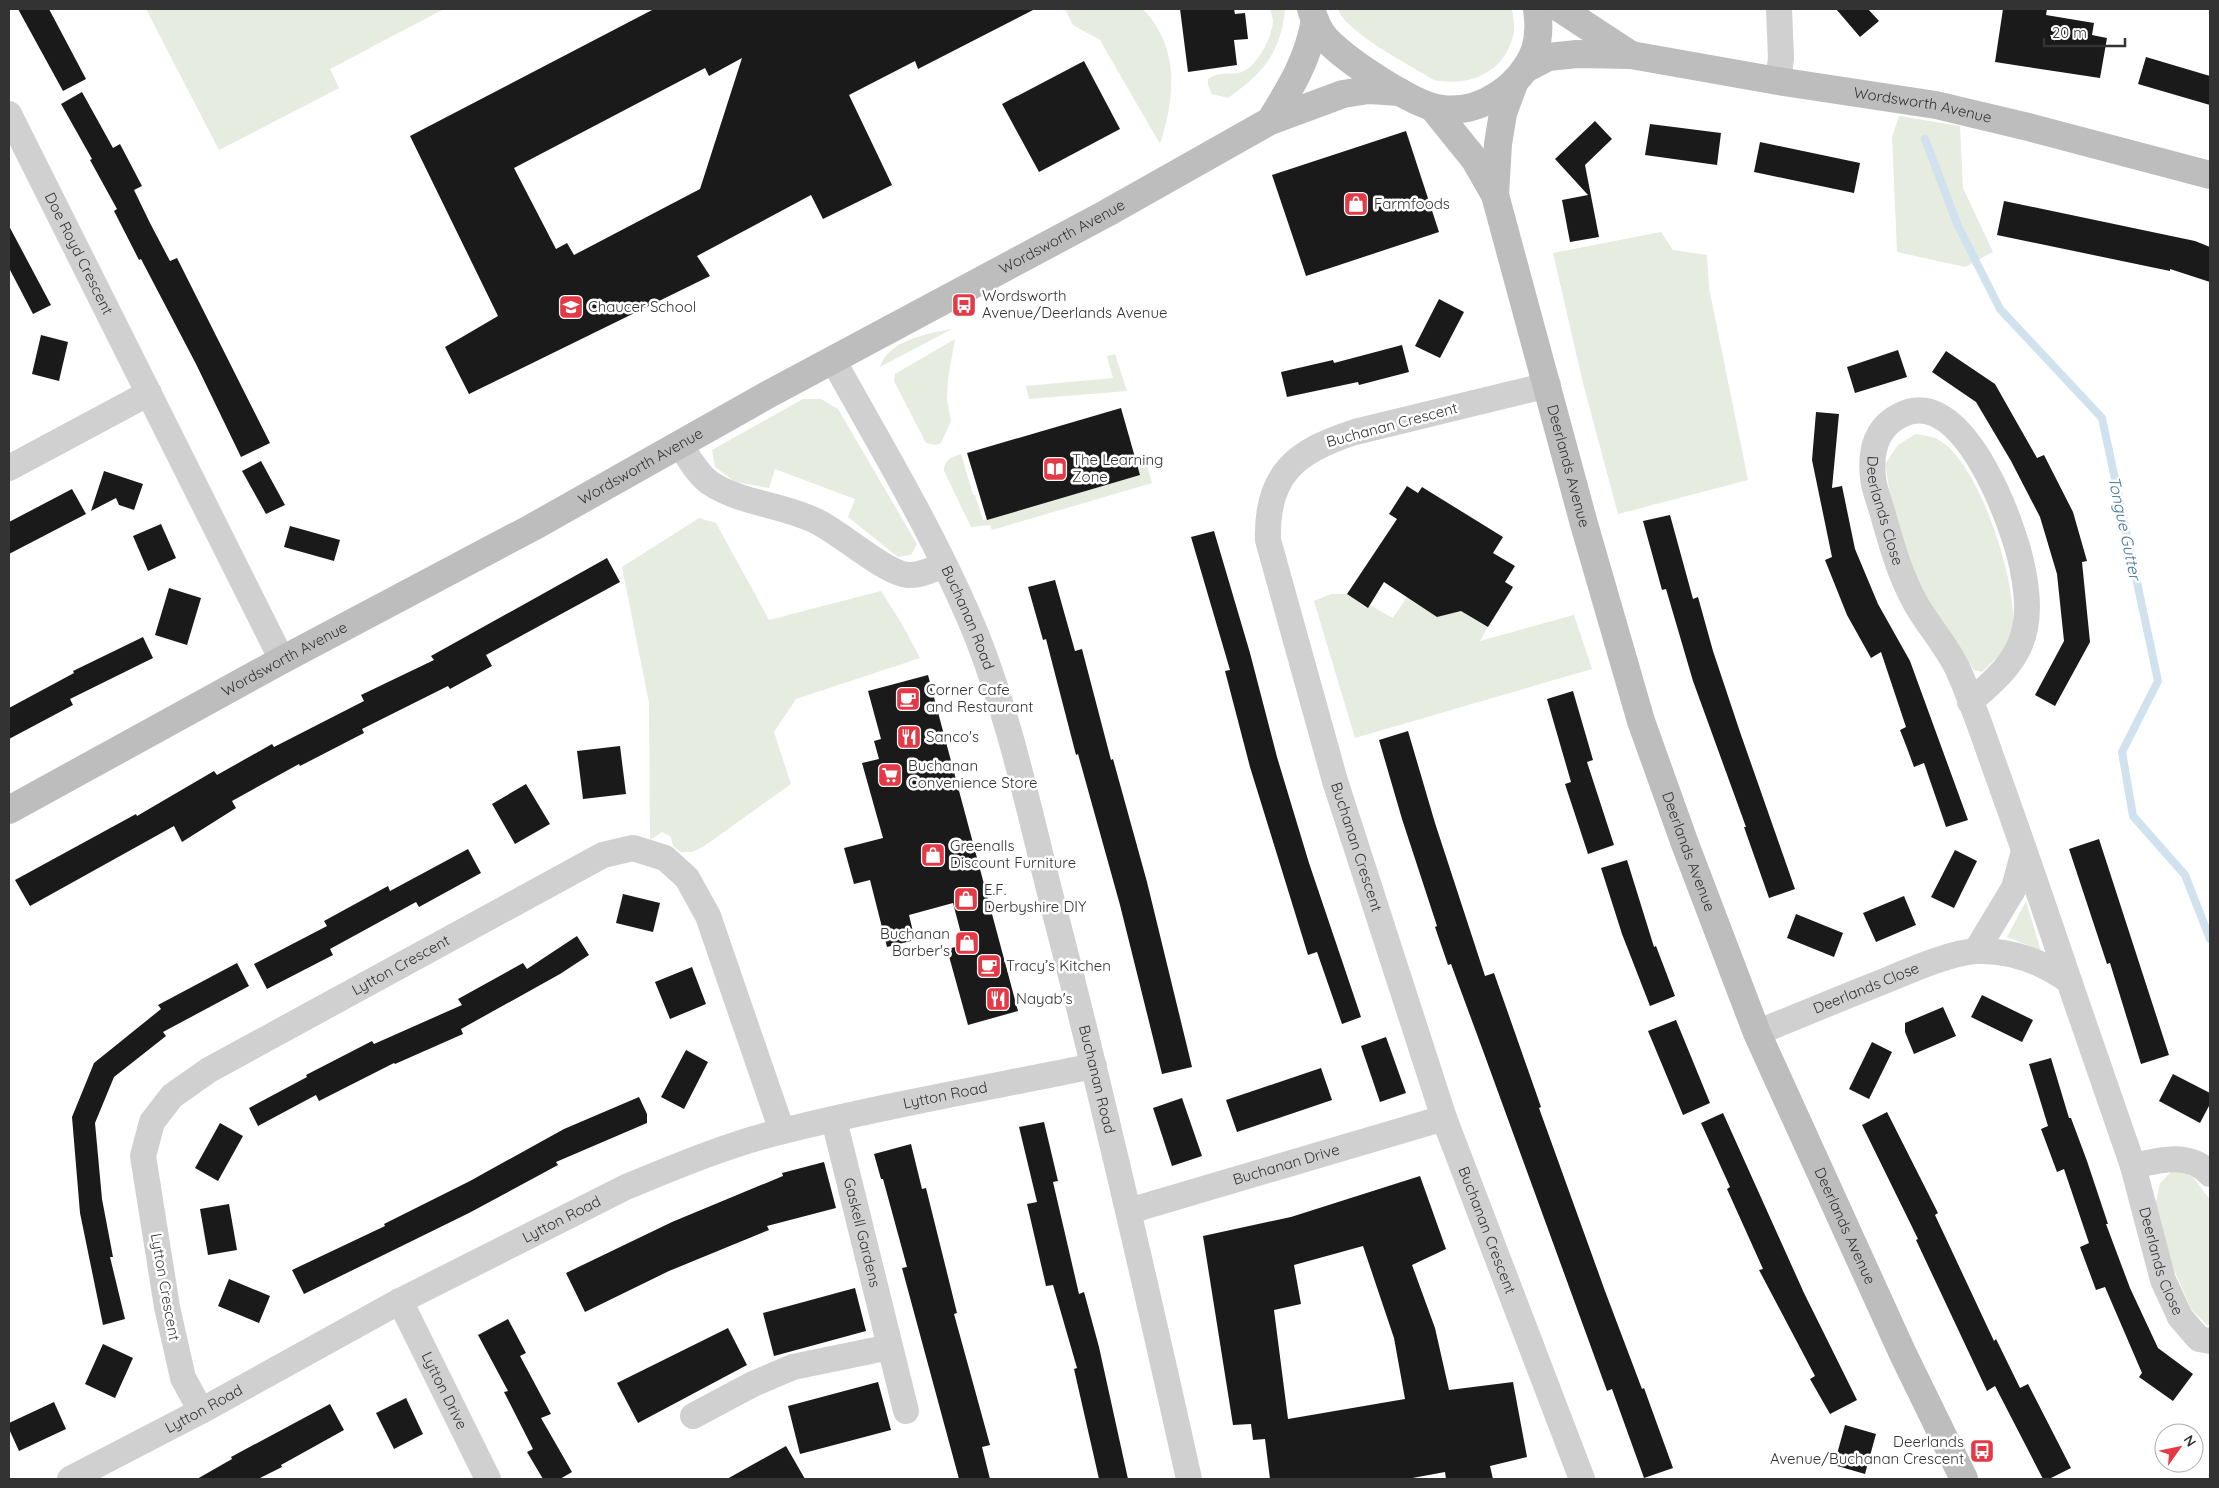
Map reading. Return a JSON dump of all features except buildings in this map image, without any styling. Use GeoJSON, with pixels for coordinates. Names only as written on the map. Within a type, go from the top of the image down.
{"type":"FeatureCollection","features":[{"type":"Feature","properties":{"kind":"street","name":"Deerlands Avenue"},"geometry":{"type":"LineString","coordinates":[[1496,195],[1498,144],[1504,113],[1520,75],[1535,48],[1539,25],[1537,9]]}},
{"type":"Feature","properties":{"kind":"street","name":"Wordsworth Avenue"},"geometry":{"type":"LineString","coordinates":[[1561,9],[1630,55]]}},
{"type":"Feature","properties":{"kind":"street"},"geometry":{"type":"LineString","coordinates":[[1778,81],[1781,58],[1779,9]]}},
{"type":"Feature","properties":{"kind":"street","name":"Wordsworth Avenue"},"geometry":{"type":"LineString","coordinates":[[1270,121],[1300,73],[1312,40],[1313,15]]}},
{"type":"Feature","properties":{"kind":"street"},"geometry":{"type":"LineString","coordinates":[[1313,15],[1325,38],[1342,53],[1414,101],[1433,108],[1445,110],[1473,107],[1493,100],[1520,75]]}},
{"type":"Feature","properties":{"kind":"street","name":"Wordsworth Avenue"},"geometry":{"type":"LineString","coordinates":[[1520,75],[1548,57],[1577,54],[1630,55],[1778,81],[1936,105],[2210,175]]}},
{"type":"Feature","properties":{"kind":"street","name":"Wordsworth Avenue"},"geometry":{"type":"LineString","coordinates":[[9,810],[282,660],[533,527],[679,444],[1154,187],[1270,121],[1343,94],[1369,90],[1400,92]]}},
{"type":"Feature","properties":{"kind":"street","name":"Deerlands Avenue"},"geometry":{"type":"LineString","coordinates":[[1433,108],[1475,160],[1496,195],[1584,524],[1641,720],[1685,844],[1757,1032],[1959,1478]]}},
{"type":"Feature","properties":{"kind":"street","name":"Doe Royd Crescent"},"geometry":{"type":"LineString","coordinates":[[9,114],[282,660]]}},
{"type":"Feature","properties":{"kind":"street","name":"Buchanan Road"},"geometry":{"type":"LineString","coordinates":[[833,360],[944,565],[976,634],[1001,704],[1094,1066],[1129,1211],[1189,1479]]}},
{"type":"Feature","properties":{"kind":"street","name":"Buchanan Crescent"},"geometry":{"type":"LineString","coordinates":[[1548,385],[1355,432],[1325,442],[1306,453],[1288,470],[1274,490],[1267,517],[1268,540],[1335,782],[1444,1118],[1582,1479]]}},
{"type":"Feature","properties":{"kind":"street"},"geometry":{"type":"LineString","coordinates":[[9,468],[149,393]]}},
{"type":"Feature","properties":{"kind":"street","name":"Deerlands Close"},"geometry":{"type":"LineString","coordinates":[[1970,702],[2001,675],[2017,654],[2026,627],[2026,587],[2012,531],[1991,479],[1966,438],[1944,417],[1921,409],[1901,414],[1881,430],[1873,448],[1873,478],[1893,550],[1912,595],[1958,671],[1970,702],[2024,851],[2133,1166],[2163,1280],[2180,1318],[2199,1339],[2210,1341]]}},
{"type":"Feature","properties":{"kind":"street"},"geometry":{"type":"LineString","coordinates":[[679,444],[707,481],[745,500],[815,520],[841,535],[890,570],[908,575],[928,572],[944,565]]}},
{"type":"Feature","properties":{"kind":"street","name":"Lytton Crescent"},"geometry":{"type":"LineString","coordinates":[[201,1411],[183,1378],[167,1307],[142,1156],[152,1122],[172,1096],[209,1070],[604,855],[634,848],[665,858],[687,878],[708,916],[782,1131]]}},
{"type":"Feature","properties":{"kind":"street"},"geometry":{"type":"LineString","coordinates":[[1976,951],[2014,888],[2024,851]]}},
{"type":"Feature","properties":{"kind":"street","name":"Deerlands Close"},"geometry":{"type":"LineString","coordinates":[[1757,1032],[1928,963],[1976,951],[2004,952],[2027,957],[2051,968],[2069,981]]}},
{"type":"Feature","properties":{"kind":"street","name":"Lytton Road"},"geometry":{"type":"LineString","coordinates":[[70,1479],[201,1411],[400,1301],[626,1186],[706,1154],[782,1131],[1094,1066]]}},
{"type":"Feature","properties":{"kind":"street","name":"Buchanan Drive"},"geometry":{"type":"LineString","coordinates":[[1129,1211],[1444,1118]]}},
{"type":"Feature","properties":{"kind":"street","name":"Gaskell Gardens"},"geometry":{"type":"LineString","coordinates":[[834,1120],[906,1411]]}},
{"type":"Feature","properties":{"kind":"street"},"geometry":{"type":"LineString","coordinates":[[2133,1166],[2167,1159],[2189,1160],[2206,1169],[2210,1174]]}},
{"type":"Feature","properties":{"kind":"street","name":"Lytton Drive"},"geometry":{"type":"LineString","coordinates":[[400,1301],[488,1479]]}},
{"type":"Feature","properties":{"kind":"street"},"geometry":{"type":"LineString","coordinates":[[693,1416],[753,1384],[794,1367],[890,1346]]}},
{"type":"Feature","properties":{"kind":"shaded area"},"geometry":{"type":"Polygon","coordinates":[[[146,9],[444,9],[330,69],[339,88],[219,150],[146,9]]]}},
{"type":"Feature","properties":{"kind":"shaded area"},"geometry":{"type":"Polygon","coordinates":[[[1065,9],[1143,9],[1155,24],[1169,56],[1171,74],[1169,109],[1160,144],[1100,40],[1073,25],[1065,9]]]}},
{"type":"Feature","properties":{"kind":"shaded area"},"geometry":{"type":"Polygon","coordinates":[[[1270,9],[1285,9],[1279,38],[1268,61],[1241,89],[1228,98],[1212,94],[1208,85],[1208,79],[1219,74],[1244,71],[1257,60],[1270,35],[1273,20],[1270,9]]]}},
{"type":"Feature","properties":{"kind":"shaded area"},"geometry":{"type":"Polygon","coordinates":[[[1338,9],[1512,9],[1514,32],[1510,46],[1495,67],[1485,74],[1473,78],[1448,82],[1434,80],[1366,38],[1343,18],[1338,9]]]}},
{"type":"Feature","properties":{"kind":"shaded area"},"geometry":{"type":"Polygon","coordinates":[[[1899,116],[1960,126],[1963,188],[1993,252],[1965,267],[1897,252],[1892,137],[1899,116]]]}},
{"type":"Feature","properties":{"kind":"shaded area"},"geometry":{"type":"Polygon","coordinates":[[[1661,232],[1673,250],[1707,255],[1709,288],[1748,480],[1618,514],[1583,383],[1553,253],[1661,232]]]}},
{"type":"Feature","properties":{"kind":"shaded area"},"geometry":{"type":"Polygon","coordinates":[[[952,329],[880,367],[884,358],[900,345],[921,336],[952,329]]]}},
{"type":"Feature","properties":{"kind":"shaded area"},"geometry":{"type":"Polygon","coordinates":[[[955,339],[948,379],[947,400],[951,421],[941,443],[936,445],[926,443],[894,381],[895,374],[955,339]]]}},
{"type":"Feature","properties":{"kind":"shaded area"},"geometry":{"type":"Polygon","coordinates":[[[1115,354],[1127,391],[1029,399],[1026,386],[1113,378],[1107,356],[1115,354]]]}},
{"type":"Feature","properties":{"kind":"shaded area"},"geometry":{"type":"Polygon","coordinates":[[[803,399],[821,399],[838,409],[917,544],[911,555],[898,557],[848,517],[855,499],[775,469],[769,488],[735,482],[715,467],[712,450],[803,399]]]}},
{"type":"Feature","properties":{"kind":"shaded area"},"geometry":{"type":"Polygon","coordinates":[[[1916,434],[1935,438],[1951,449],[1965,468],[1979,493],[2001,550],[2012,603],[2012,630],[2003,650],[1982,672],[1974,670],[1912,573],[1892,506],[1885,464],[1898,445],[1916,434]]]}},
{"type":"Feature","properties":{"kind":"shaded area"},"geometry":{"type":"Polygon","coordinates":[[[961,454],[973,495],[975,495],[983,520],[1140,475],[1137,464],[1146,462],[1152,483],[992,530],[990,525],[971,527],[944,471],[945,464],[949,460],[961,454]]]}},
{"type":"Feature","properties":{"kind":"shaded area"},"geometry":{"type":"Polygon","coordinates":[[[699,518],[716,523],[769,620],[881,591],[902,624],[920,658],[796,699],[774,732],[791,784],[703,847],[692,852],[681,852],[673,846],[671,837],[662,832],[650,840],[649,703],[622,567],[699,518]]]}},
{"type":"Feature","properties":{"kind":"shaded area"},"geometry":{"type":"Polygon","coordinates":[[[1331,594],[1347,594],[1367,608],[1370,605],[1393,618],[1407,597],[1437,617],[1461,611],[1488,627],[1480,641],[1574,615],[1592,669],[1355,738],[1314,601],[1331,594]]]}},
{"type":"Feature","properties":{"kind":"shaded area"},"geometry":{"type":"Polygon","coordinates":[[[2026,901],[2041,951],[2007,937],[2026,901]]]}},
{"type":"Feature","properties":{"kind":"shaded area"},"geometry":{"type":"Polygon","coordinates":[[[2173,1170],[2182,1171],[2193,1177],[2210,1200],[2210,1324],[2207,1325],[2191,1309],[2172,1265],[2155,1206],[2160,1183],[2173,1170]]]}},
{"type":"Feature","properties":{"kind":"waterway","name":"Tongue Gutter"},"geometry":{"type":"LineString","coordinates":[[1925,139],[1958,226],[2000,309],[2102,418],[2158,681],[2122,752],[2133,816],[2185,875],[2210,939]]}},
{"type":"Feature","properties":{"kind":"place","name":"Farmfoods"},"geometry":{"type":"Point","coordinates":[1356,204]}},
{"type":"Feature","properties":{"kind":"place","name":"Wordsworth Avenue/Deerlands Avenue"},"geometry":{"type":"Point","coordinates":[964,305]}},
{"type":"Feature","properties":{"kind":"place","name":"Chaucer School"},"geometry":{"type":"Point","coordinates":[571,307]}},
{"type":"Feature","properties":{"kind":"place","name":"The Learning Zone"},"geometry":{"type":"Point","coordinates":[1055,469]}},
{"type":"Feature","properties":{"kind":"place","name":"Corner Cafe and Restaurant"},"geometry":{"type":"Point","coordinates":[908,699]}},
{"type":"Feature","properties":{"kind":"place","name":"Sanco's"},"geometry":{"type":"Point","coordinates":[909,737]}},
{"type":"Feature","properties":{"kind":"place","name":"Buchanan Convenience Store"},"geometry":{"type":"Point","coordinates":[890,775]}},
{"type":"Feature","properties":{"kind":"place","name":"Greenalls Discount Furniture"},"geometry":{"type":"Point","coordinates":[933,855]}},
{"type":"Feature","properties":{"kind":"place","name":"E.F. Derbyshire DIY"},"geometry":{"type":"Point","coordinates":[966,899]}},
{"type":"Feature","properties":{"kind":"place","name":"Buchanan Barber's"},"geometry":{"type":"Point","coordinates":[967,943]}},
{"type":"Feature","properties":{"kind":"place","name":"Tracy’s Kitchen"},"geometry":{"type":"Point","coordinates":[989,966]}},
{"type":"Feature","properties":{"kind":"place","name":"Nayab's"},"geometry":{"type":"Point","coordinates":[998,999]}},
{"type":"Feature","properties":{"kind":"place","name":"Deerlands Avenue/Buchanan Crescent"},"geometry":{"type":"Point","coordinates":[1982,1451]}}]}
